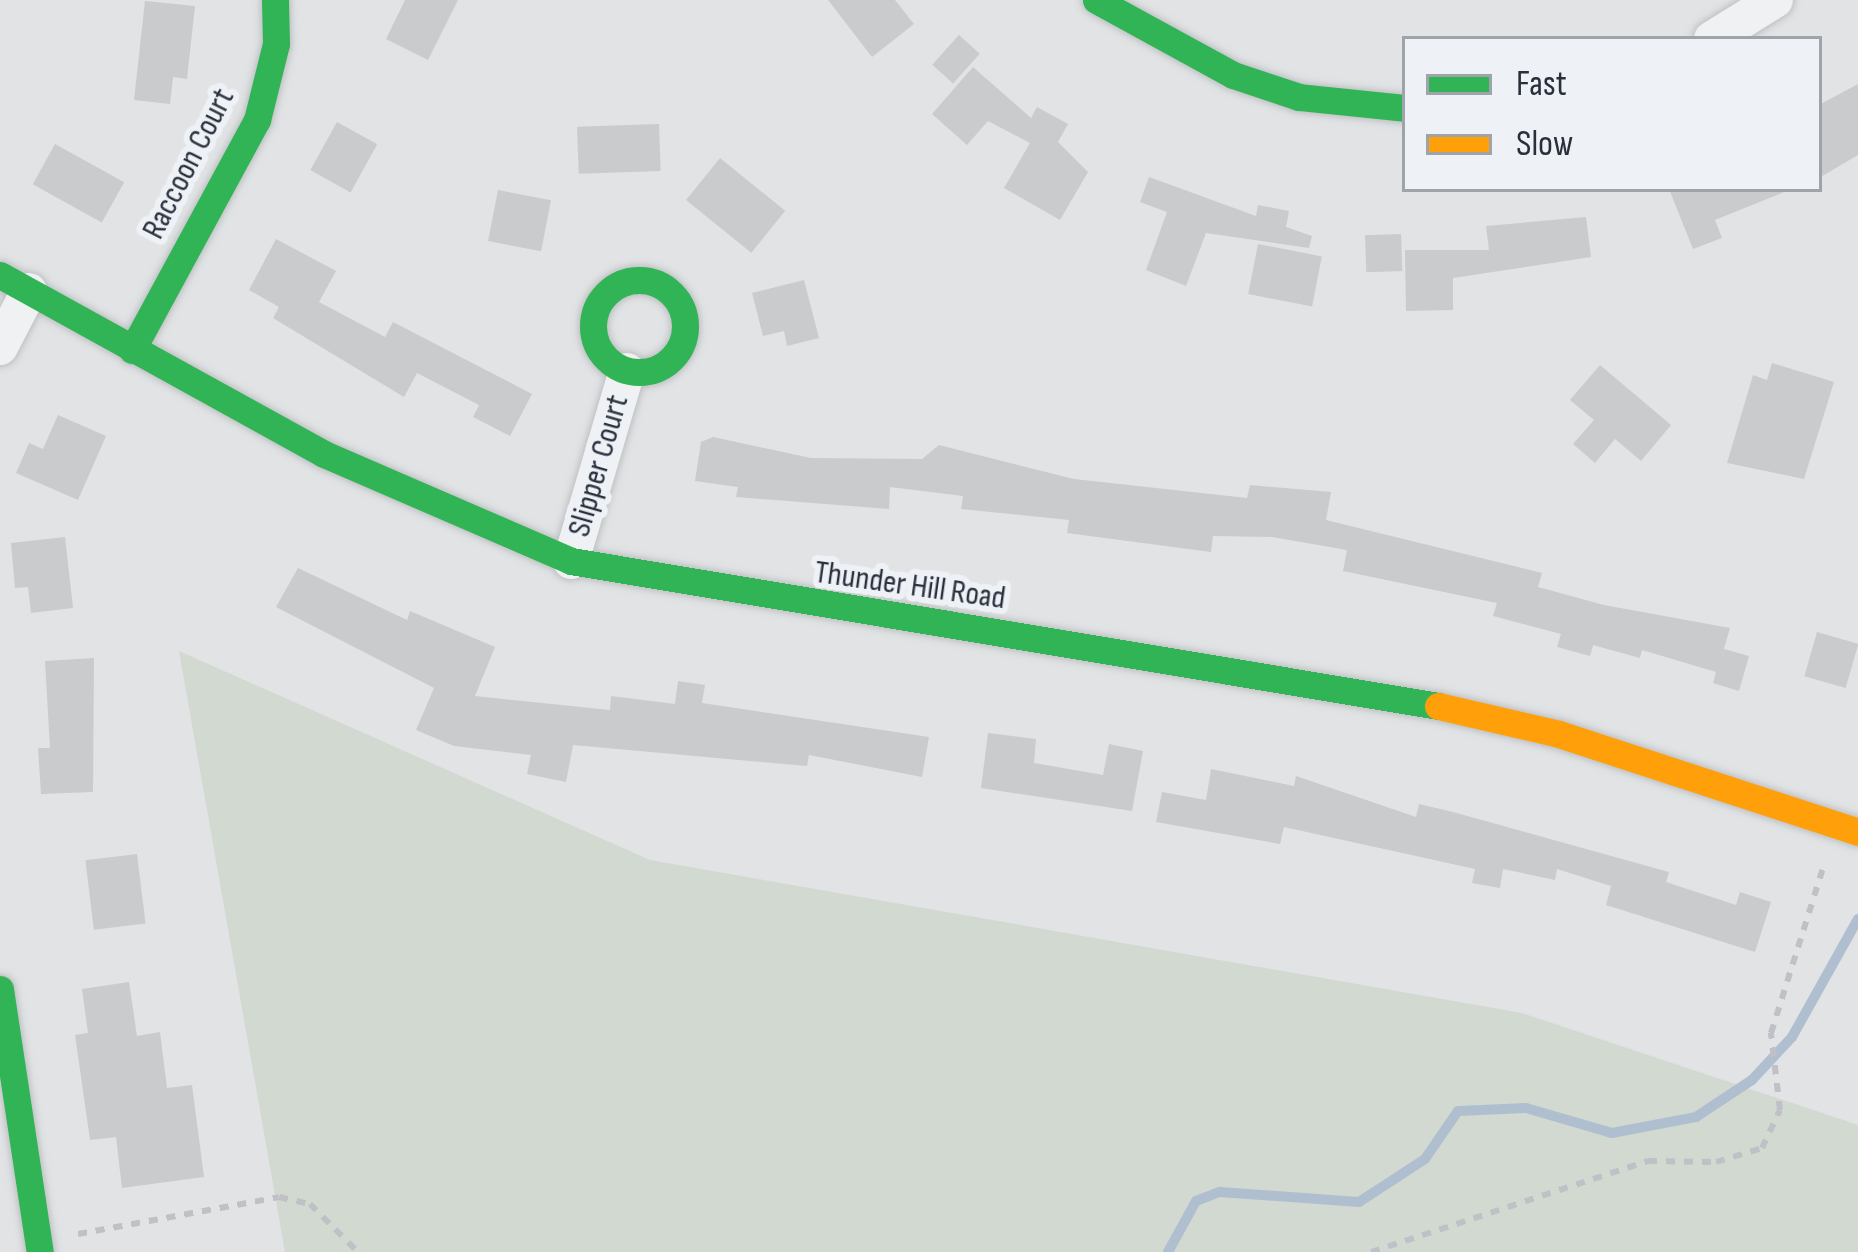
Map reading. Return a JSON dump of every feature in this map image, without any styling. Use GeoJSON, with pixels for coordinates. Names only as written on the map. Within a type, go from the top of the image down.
{"type":"FeatureCollection","features":[{"type":"Feature","properties":{"kind":"street","name":"Raccoon Court"},"geometry":{"type":"LineString","coordinates":[[133,350],[257,120],[275,0]]}},
{"type":"Feature","properties":{"kind":"street"},"geometry":{"type":"LineString","coordinates":[[1096,0],[1233,75],[1299,97],[1402,108]]}},
{"type":"Feature","properties":{"kind":"street"},"geometry":{"type":"LineString","coordinates":[[1717,36],[1775,0]]}},
{"type":"Feature","properties":{"kind":"street","name":"Thunder Hill Road"},"geometry":{"type":"LineString","coordinates":[[14,283],[427,504],[571,562],[767,601],[1341,684],[1559,734],[1858,832]]}},
{"type":"Feature","properties":{"kind":"street"},"geometry":{"type":"LineString","coordinates":[[0,346],[14,283]]}},
{"type":"Feature","properties":{"kind":"street","name":"Slipper Court"},"geometry":{"type":"LineString","coordinates":[[571,562],[627,371]]}},
{"type":"Feature","properties":{"kind":"street"},"geometry":{"type":"LineString","coordinates":[[0,989],[39,1245]]}},
{"type":"Feature","properties":{"kind":"path"},"geometry":{"type":"LineString","coordinates":[[1371,1252],[1648,1161],[1745,1159],[1776,1127],[1771,1033],[1822,870]]}},
{"type":"Feature","properties":{"kind":"path"},"geometry":{"type":"LineString","coordinates":[[39,1245],[279,1197],[310,1204],[358,1252]]}},
{"type":"Feature","properties":{"kind":"shaded area"},"geometry":{"type":"Polygon","coordinates":[[[179,651],[650,860],[1522,1013],[1858,1125],[1858,1252],[285,1252],[179,651]]]}},
{"type":"Feature","properties":{"kind":"building"},"geometry":{"type":"Polygon","coordinates":[[[405,0],[458,0],[428,60],[386,39],[405,0]]]}},
{"type":"Feature","properties":{"kind":"building"},"geometry":{"type":"Polygon","coordinates":[[[828,0],[895,0],[914,24],[872,57],[828,0]]]}},
{"type":"Feature","properties":{"kind":"building"},"geometry":{"type":"Polygon","coordinates":[[[145,1],[195,6],[187,79],[173,77],[170,104],[134,100],[145,1]]]}},
{"type":"Feature","properties":{"kind":"building"},"geometry":{"type":"Polygon","coordinates":[[[959,35],[980,54],[953,83],[932,65],[959,35]]]}},
{"type":"Feature","properties":{"kind":"building"},"geometry":{"type":"Polygon","coordinates":[[[973,67],[1031,118],[1037,107],[1068,124],[1058,142],[1088,172],[1060,220],[1004,188],[1030,143],[988,121],[967,145],[932,114],[973,67]]]}},
{"type":"Feature","properties":{"kind":"building"},"geometry":{"type":"Polygon","coordinates":[[[1858,84],[1858,155],[1822,176],[1822,103],[1858,84]]]}},
{"type":"Feature","properties":{"kind":"building"},"geometry":{"type":"Polygon","coordinates":[[[337,122],[377,144],[351,192],[310,170],[337,122]]]}},
{"type":"Feature","properties":{"kind":"building"},"geometry":{"type":"Polygon","coordinates":[[[659,124],[661,171],[579,174],[577,127],[659,124]]]}},
{"type":"Feature","properties":{"kind":"building"},"geometry":{"type":"Polygon","coordinates":[[[55,144],[124,182],[102,223],[33,184],[55,144]]]}},
{"type":"Feature","properties":{"kind":"building"},"geometry":{"type":"Polygon","coordinates":[[[720,158],[785,211],[751,253],[686,200],[720,158]]]}},
{"type":"Feature","properties":{"kind":"building"},"geometry":{"type":"Polygon","coordinates":[[[1149,177],[1256,216],[1258,205],[1289,211],[1286,227],[1312,236],[1309,248],[1206,233],[1186,286],[1146,270],[1167,212],[1140,202],[1149,177]]]}},
{"type":"Feature","properties":{"kind":"building"},"geometry":{"type":"Polygon","coordinates":[[[498,190],[551,200],[541,251],[488,241],[498,190]]]}},
{"type":"Feature","properties":{"kind":"building"},"geometry":{"type":"Polygon","coordinates":[[[1670,192],[1784,192],[1715,220],[1722,238],[1693,249],[1670,192]]]}},
{"type":"Feature","properties":{"kind":"building"},"geometry":{"type":"Polygon","coordinates":[[[1586,217],[1591,257],[1453,278],[1453,310],[1406,311],[1405,250],[1489,250],[1486,226],[1586,217]]]}},
{"type":"Feature","properties":{"kind":"building"},"geometry":{"type":"Polygon","coordinates":[[[1401,234],[1402,271],[1366,272],[1365,235],[1401,234]]]}},
{"type":"Feature","properties":{"kind":"building"},"geometry":{"type":"Polygon","coordinates":[[[276,239],[336,271],[319,302],[385,337],[393,322],[532,394],[510,436],[473,417],[479,405],[417,373],[404,397],[273,318],[279,307],[249,290],[276,239]]]}},
{"type":"Feature","properties":{"kind":"building"},"geometry":{"type":"Polygon","coordinates":[[[1258,244],[1322,256],[1312,306],[1248,294],[1258,244]]]}},
{"type":"Feature","properties":{"kind":"building"},"geometry":{"type":"Polygon","coordinates":[[[804,280],[819,338],[787,346],[784,331],[763,336],[752,293],[804,280]]]}},
{"type":"Feature","properties":{"kind":"building"},"geometry":{"type":"Polygon","coordinates":[[[1772,363],[1834,382],[1804,479],[1727,463],[1753,375],[1767,380],[1772,363]]]}},
{"type":"Feature","properties":{"kind":"building"},"geometry":{"type":"Polygon","coordinates":[[[1600,365],[1671,425],[1641,461],[1615,439],[1595,463],[1573,444],[1594,420],[1570,400],[1600,365]]]}},
{"type":"Feature","properties":{"kind":"building"},"geometry":{"type":"Polygon","coordinates":[[[58,415],[106,436],[78,500],[16,473],[29,443],[43,449],[58,415]]]}},
{"type":"Feature","properties":{"kind":"building"},"geometry":{"type":"Polygon","coordinates":[[[713,437],[811,458],[922,459],[939,445],[1074,479],[1247,498],[1250,485],[1331,492],[1326,520],[1542,573],[1538,587],[1604,605],[1730,628],[1718,669],[1724,649],[1749,656],[1739,691],[1713,683],[1716,672],[1642,650],[1640,658],[1593,645],[1590,656],[1557,647],[1561,634],[1493,616],[1497,603],[1343,571],[1347,550],[1272,537],[1213,536],[1211,552],[1067,533],[1069,520],[961,509],[963,496],[890,487],[889,509],[736,497],[738,487],[695,481],[701,442],[713,437]]]}},
{"type":"Feature","properties":{"kind":"building"},"geometry":{"type":"Polygon","coordinates":[[[65,537],[73,608],[31,613],[28,587],[15,588],[11,543],[65,537]]]}},
{"type":"Feature","properties":{"kind":"building"},"geometry":{"type":"Polygon","coordinates":[[[298,568],[407,620],[410,611],[495,647],[475,696],[610,710],[611,696],[675,704],[678,681],[705,685],[702,703],[929,737],[922,777],[809,755],[807,766],[573,745],[566,782],[527,774],[531,755],[454,746],[416,730],[434,688],[276,607],[298,568]]]}},
{"type":"Feature","properties":{"kind":"building"},"geometry":{"type":"Polygon","coordinates":[[[1817,632],[1858,644],[1846,688],[1804,676],[1817,632]]]}},
{"type":"Feature","properties":{"kind":"building"},"geometry":{"type":"Polygon","coordinates":[[[94,658],[93,792],[41,794],[38,748],[50,748],[45,661],[94,658]]]}},
{"type":"Feature","properties":{"kind":"building"},"geometry":{"type":"Polygon","coordinates":[[[988,733],[1036,739],[1034,763],[1103,775],[1109,744],[1143,751],[1132,811],[981,788],[988,733]]]}},
{"type":"Feature","properties":{"kind":"building"},"geometry":{"type":"Polygon","coordinates":[[[1211,769],[1294,786],[1296,776],[1416,817],[1419,804],[1453,812],[1669,872],[1666,882],[1736,905],[1740,892],[1771,902],[1755,952],[1606,905],[1611,886],[1557,869],[1555,880],[1503,869],[1500,888],[1472,883],[1475,869],[1284,827],[1280,844],[1156,822],[1162,792],[1206,800],[1211,769]]]}},
{"type":"Feature","properties":{"kind":"building"},"geometry":{"type":"Polygon","coordinates":[[[137,854],[146,923],[94,930],[85,860],[137,854]]]}},
{"type":"Feature","properties":{"kind":"building"},"geometry":{"type":"Polygon","coordinates":[[[129,982],[137,1036],[160,1032],[167,1088],[192,1085],[204,1177],[122,1188],[116,1137],[90,1140],[75,1035],[88,1033],[82,989],[129,982]]]}},
{"type":"Feature","properties":{"kind":"waterway"},"geometry":{"type":"LineString","coordinates":[[1168,1252],[1196,1201],[1220,1192],[1359,1202],[1425,1159],[1458,1111],[1526,1108],[1612,1133],[1696,1117],[1752,1080],[1792,1037],[1858,919]]}},
{"type":"Feature","properties":{"kind":"traffic: fast"},"geometry":{"type":"LineString","coordinates":[[132,350],[257,120],[276,44],[275,0]]}},
{"type":"Feature","properties":{"kind":"traffic: fast"},"geometry":{"type":"LineString","coordinates":[[1096,0],[1233,75],[1299,97],[1402,108]]}},
{"type":"Feature","properties":{"kind":"traffic: fast"},"geometry":{"type":"LineString","coordinates":[[0,275],[324,454],[571,561],[1438,706]]}},
{"type":"Feature","properties":{"kind":"traffic: fast"},"geometry":{"type":"LineString","coordinates":[[639,280],[671,294],[685,326],[671,358],[639,372],[607,358],[593,326],[607,294],[639,280]]}},
{"type":"Feature","properties":{"kind":"traffic: fast"},"geometry":{"type":"LineString","coordinates":[[0,989],[40,1252]]}},
{"type":"Feature","properties":{"kind":"traffic: slow"},"geometry":{"type":"LineString","coordinates":[[1438,706],[1559,734],[1858,832]]}}]}
